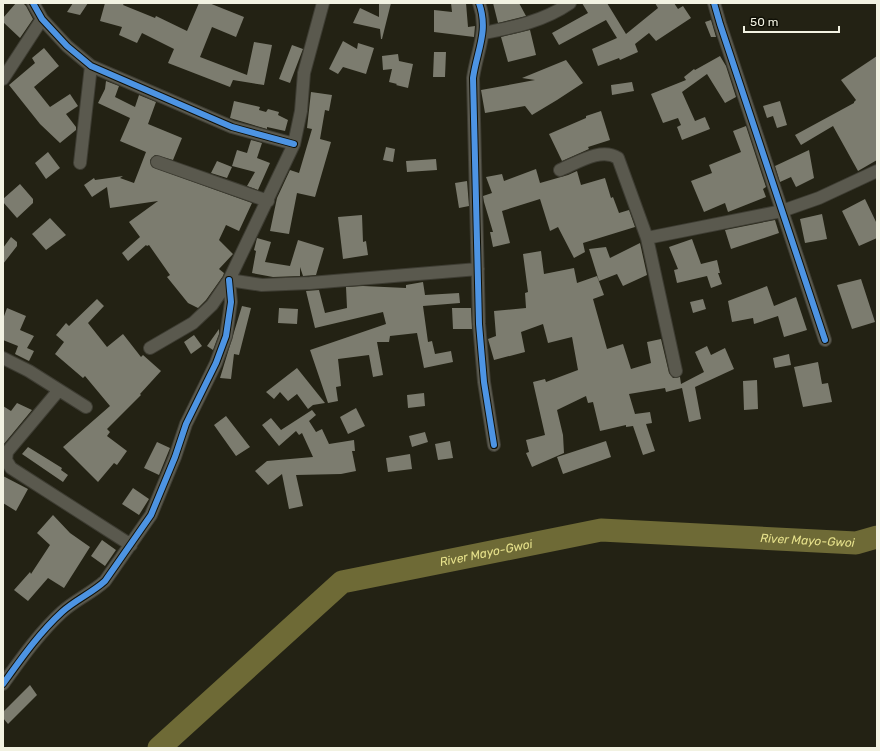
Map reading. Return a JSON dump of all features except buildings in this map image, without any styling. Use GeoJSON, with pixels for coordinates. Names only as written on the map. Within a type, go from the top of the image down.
{"type":"FeatureCollection","features":[{"type":"Feature","properties":{"kind":"street"},"geometry":{"type":"LineString","coordinates":[[32,3],[42,19],[67,46],[91,66],[232,127],[294,144]]}},
{"type":"Feature","properties":{"kind":"street"},"geometry":{"type":"LineString","coordinates":[[150,348],[193,323],[212,305],[229,280],[294,144],[301,111],[304,73],[323,3]]}},
{"type":"Feature","properties":{"kind":"street"},"geometry":{"type":"LineString","coordinates":[[479,3],[482,12],[484,33],[475,60],[473,78],[479,324],[484,382],[494,445]]}},
{"type":"Feature","properties":{"kind":"street"},"geometry":{"type":"LineString","coordinates":[[484,33],[523,26],[557,12],[570,3]]}},
{"type":"Feature","properties":{"kind":"street"},"geometry":{"type":"LineString","coordinates":[[714,3],[825,340]]}},
{"type":"Feature","properties":{"kind":"street"},"geometry":{"type":"LineString","coordinates":[[3,79],[42,19]]}},
{"type":"Feature","properties":{"kind":"street"},"geometry":{"type":"LineString","coordinates":[[80,163],[91,66]]}},
{"type":"Feature","properties":{"kind":"street"},"geometry":{"type":"LineString","coordinates":[[560,170],[602,153],[612,154],[618,158],[647,238],[676,371]]}},
{"type":"Feature","properties":{"kind":"street"},"geometry":{"type":"LineString","coordinates":[[157,162],[268,201]]}},
{"type":"Feature","properties":{"kind":"street"},"geometry":{"type":"LineString","coordinates":[[647,238],[782,211],[819,198],[877,171]]}},
{"type":"Feature","properties":{"kind":"street"},"geometry":{"type":"LineString","coordinates":[[229,280],[262,285],[310,283],[478,269]]}},
{"type":"Feature","properties":{"kind":"street"},"geometry":{"type":"LineString","coordinates":[[3,684],[45,629],[63,610],[105,581],[151,515],[175,457],[186,424],[216,363],[226,336],[231,302],[229,280]]}},
{"type":"Feature","properties":{"kind":"street"},"geometry":{"type":"LineString","coordinates":[[3,358],[29,371],[86,407]]}},
{"type":"Feature","properties":{"kind":"street"},"geometry":{"type":"LineString","coordinates":[[60,390],[7,452],[6,460],[12,468],[131,545]]}},
{"type":"Feature","properties":{"kind":"waterway","name":"River Mayo-Gwoi"},"geometry":{"type":"LineString","coordinates":[[159,748],[342,582],[601,530],[856,543],[877,537]]}},
{"type":"Feature","properties":{"kind":"cycle path"},"geometry":{"type":"LineString","coordinates":[[33,3],[42,19],[67,46],[91,66],[232,127],[294,144]]}},
{"type":"Feature","properties":{"kind":"cycle path"},"geometry":{"type":"LineString","coordinates":[[479,3],[482,13],[483,32],[473,78],[479,324],[484,382],[494,445]]}},
{"type":"Feature","properties":{"kind":"cycle path"},"geometry":{"type":"LineString","coordinates":[[714,3],[825,340]]}},
{"type":"Feature","properties":{"kind":"cycle path"},"geometry":{"type":"LineString","coordinates":[[3,684],[31,646],[54,620],[67,608],[105,581],[151,515],[175,457],[186,424],[216,363],[226,336],[231,302],[229,280]]}}]}
